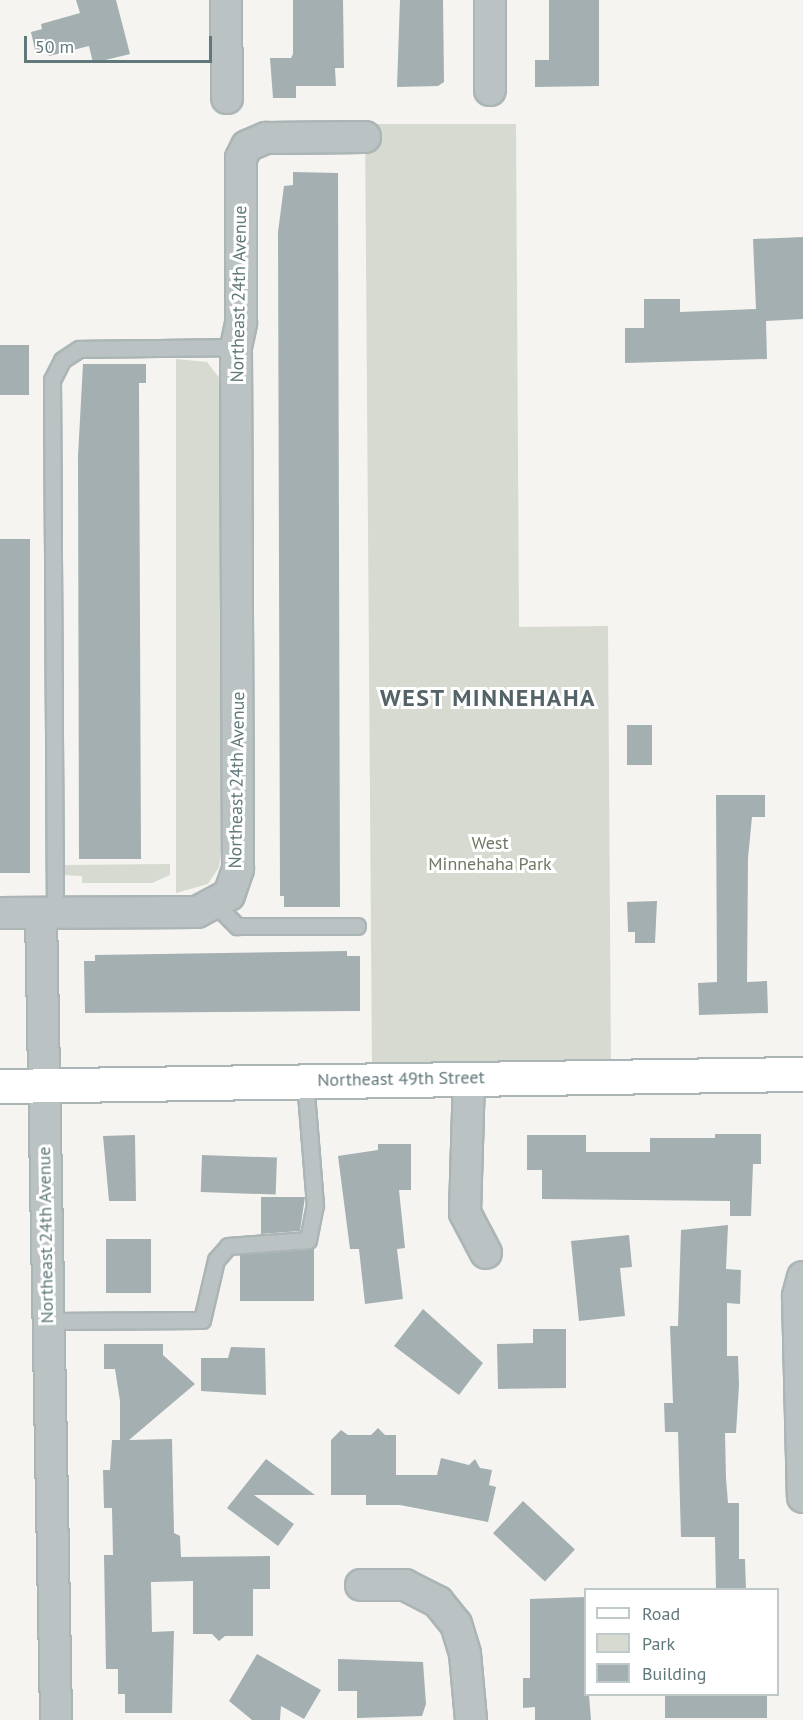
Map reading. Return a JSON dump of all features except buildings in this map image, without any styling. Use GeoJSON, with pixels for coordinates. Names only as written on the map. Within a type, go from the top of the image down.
{"type":"FeatureCollection","features":[{"type":"Feature","properties":{"kind":"street"},"geometry":{"type":"LineString","coordinates":[[226,0],[227,98]]}},
{"type":"Feature","properties":{"kind":"street"},"geometry":{"type":"LineString","coordinates":[[490,0],[490,90]]}},
{"type":"Feature","properties":{"kind":"street","name":"Northeast 24th Avenue"},"geometry":{"type":"LineString","coordinates":[[56,1720],[44,1085],[48,914],[197,912],[229,895],[238,869],[236,347],[241,323],[241,158],[247,146],[266,138],[365,137]]}},
{"type":"Feature","properties":{"kind":"street"},"geometry":{"type":"LineString","coordinates":[[0,913],[48,914]]}},
{"type":"Feature","properties":{"kind":"street","name":"Northeast 49th Street"},"geometry":{"type":"LineString","coordinates":[[0,1086],[803,1074]]}},
{"type":"Feature","properties":{"kind":"street"},"geometry":{"type":"LineString","coordinates":[[469,1078],[465,1213],[486,1253]]}},
{"type":"Feature","properties":{"kind":"street"},"geometry":{"type":"LineString","coordinates":[[803,1277],[798,1296],[803,1497]]}},
{"type":"Feature","properties":{"kind":"street"},"geometry":{"type":"LineString","coordinates":[[361,1585],[405,1585],[438,1602],[456,1624],[465,1654],[471,1720]]}},
{"type":"Feature","properties":{"kind":"lane"},"geometry":{"type":"LineString","coordinates":[[48,914],[52,380],[62,360],[79,349],[236,347]]}},
{"type":"Feature","properties":{"kind":"lane"},"geometry":{"type":"LineString","coordinates":[[214,903],[237,926],[357,926]]}},
{"type":"Feature","properties":{"kind":"lane"},"geometry":{"type":"LineString","coordinates":[[48,1321],[202,1320],[216,1260],[228,1246],[308,1240],[315,1205],[305,1080]]}},
{"type":"Feature","properties":{"kind":"green space","name":"West Minnehaha Park"},"geometry":{"type":"Polygon","coordinates":[[[365,124],[516,124],[519,627],[608,626],[611,1067],[372,1070],[365,124]]]}},
{"type":"Feature","properties":{"kind":"green space"},"geometry":{"type":"Polygon","coordinates":[[[176,359],[207,362],[221,380],[222,845],[219,867],[208,884],[176,893],[176,359]]]}},
{"type":"Feature","properties":{"kind":"green space"},"geometry":{"type":"Polygon","coordinates":[[[170,864],[170,875],[152,883],[82,883],[82,876],[62,875],[63,865],[170,864]]]}},
{"type":"Feature","properties":{"kind":"district","name":"WEST MINNEHAHA"},"geometry":{"type":"Point","coordinates":[488,698]}}]}
